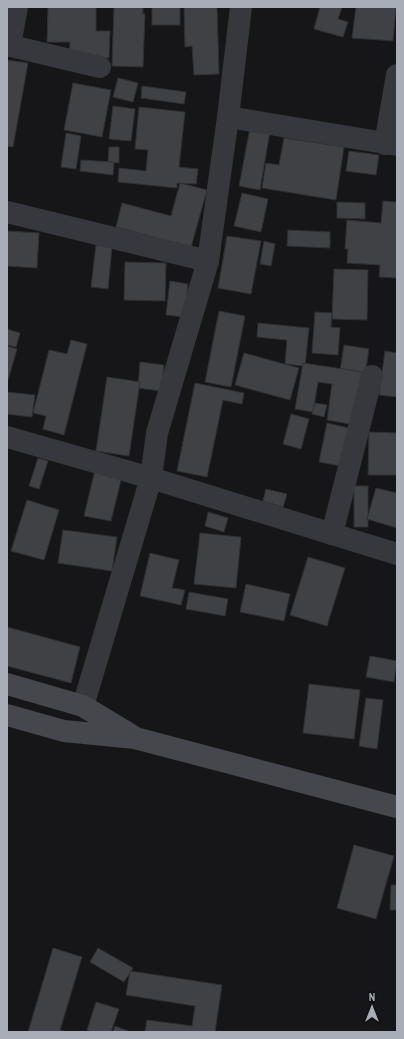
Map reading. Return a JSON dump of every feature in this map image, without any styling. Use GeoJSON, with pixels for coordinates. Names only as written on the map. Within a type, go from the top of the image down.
{"type":"FeatureCollection","features":[{"type":"Feature","properties":{"kind":"main road"},"geometry":{"type":"LineString","coordinates":[[7,684],[83,706],[135,738]]}},
{"type":"Feature","properties":{"kind":"main road"},"geometry":{"type":"LineString","coordinates":[[7,715],[64,731],[135,738],[397,807]]}},
{"type":"Feature","properties":{"kind":"street"},"geometry":{"type":"LineString","coordinates":[[17,7],[8,45],[100,67]]}},
{"type":"Feature","properties":{"kind":"street"},"geometry":{"type":"LineString","coordinates":[[83,706],[151,478],[157,433],[208,261],[228,117],[241,7]]}},
{"type":"Feature","properties":{"kind":"street"},"geometry":{"type":"LineString","coordinates":[[228,117],[391,144],[397,75]]}},
{"type":"Feature","properties":{"kind":"street"},"geometry":{"type":"LineString","coordinates":[[7,212],[208,261]]}},
{"type":"Feature","properties":{"kind":"street"},"geometry":{"type":"LineString","coordinates":[[332,534],[372,376]]}},
{"type":"Feature","properties":{"kind":"street"},"geometry":{"type":"LineString","coordinates":[[7,437],[151,478],[397,554]]}},
{"type":"Feature","properties":{"kind":"building"},"geometry":{"type":"Polygon","coordinates":[[[48,7],[96,7],[96,31],[110,31],[109,58],[69,57],[70,42],[47,42],[48,7]]]}},
{"type":"Feature","properties":{"kind":"building"},"geometry":{"type":"Polygon","coordinates":[[[114,7],[143,7],[143,14],[145,14],[143,67],[112,66],[114,7]]]}},
{"type":"Feature","properties":{"kind":"building"},"geometry":{"type":"Polygon","coordinates":[[[152,7],[180,7],[180,25],[152,25],[152,7]]]}},
{"type":"Feature","properties":{"kind":"building"},"geometry":{"type":"Polygon","coordinates":[[[184,7],[217,7],[219,74],[194,75],[192,46],[185,47],[184,7]]]}},
{"type":"Feature","properties":{"kind":"building"},"geometry":{"type":"Polygon","coordinates":[[[320,7],[342,7],[338,19],[348,22],[343,37],[314,29],[320,7]]]}},
{"type":"Feature","properties":{"kind":"building"},"geometry":{"type":"Polygon","coordinates":[[[356,7],[396,7],[393,41],[352,38],[356,7]]]}},
{"type":"Feature","properties":{"kind":"building"},"geometry":{"type":"Polygon","coordinates":[[[7,60],[28,63],[13,147],[7,146],[7,60]]]}},
{"type":"Feature","properties":{"kind":"building"},"geometry":{"type":"Polygon","coordinates":[[[118,78],[138,83],[133,102],[113,97],[118,78]]]}},
{"type":"Feature","properties":{"kind":"building"},"geometry":{"type":"Polygon","coordinates":[[[73,83],[111,90],[102,137],[64,130],[73,83]]]}},
{"type":"Feature","properties":{"kind":"building"},"geometry":{"type":"Polygon","coordinates":[[[142,86],[186,92],[184,104],[141,98],[142,86]]]}},
{"type":"Feature","properties":{"kind":"building"},"geometry":{"type":"Polygon","coordinates":[[[113,106],[135,109],[131,141],[109,139],[113,106]]]}},
{"type":"Feature","properties":{"kind":"building"},"geometry":{"type":"Polygon","coordinates":[[[139,107],[185,112],[179,167],[198,169],[196,184],[177,183],[177,188],[118,182],[119,168],[146,171],[148,150],[135,149],[139,107]]]}},
{"type":"Feature","properties":{"kind":"building"},"geometry":{"type":"Polygon","coordinates":[[[250,128],[270,131],[260,190],[239,186],[250,128]]]}},
{"type":"Feature","properties":{"kind":"building"},"geometry":{"type":"Polygon","coordinates":[[[66,133],[81,136],[76,169],[61,167],[66,133]]]}},
{"type":"Feature","properties":{"kind":"building"},"geometry":{"type":"Polygon","coordinates":[[[284,138],[344,147],[336,200],[262,188],[266,163],[279,165],[284,138]]]}},
{"type":"Feature","properties":{"kind":"building"},"geometry":{"type":"Polygon","coordinates":[[[109,147],[119,147],[119,163],[108,162],[109,147]]]}},
{"type":"Feature","properties":{"kind":"building"},"geometry":{"type":"Polygon","coordinates":[[[349,151],[379,155],[376,175],[346,171],[349,151]]]}},
{"type":"Feature","properties":{"kind":"building"},"geometry":{"type":"Polygon","coordinates":[[[81,160],[114,162],[113,175],[80,171],[81,160]]]}},
{"type":"Feature","properties":{"kind":"building"},"geometry":{"type":"Polygon","coordinates":[[[180,183],[207,190],[191,247],[116,227],[122,203],[171,216],[180,183]]]}},
{"type":"Feature","properties":{"kind":"building"},"geometry":{"type":"Polygon","coordinates":[[[242,193],[268,199],[261,232],[234,226],[242,193]]]}},
{"type":"Feature","properties":{"kind":"building"},"geometry":{"type":"Polygon","coordinates":[[[383,201],[397,202],[397,278],[379,277],[380,265],[347,263],[348,249],[345,249],[347,220],[381,223],[383,201]]]}},
{"type":"Feature","properties":{"kind":"building"},"geometry":{"type":"Polygon","coordinates":[[[337,202],[365,203],[365,219],[337,218],[337,202]]]}},
{"type":"Feature","properties":{"kind":"building"},"geometry":{"type":"Polygon","coordinates":[[[288,230],[330,232],[330,248],[287,246],[288,230]]]}},
{"type":"Feature","properties":{"kind":"building"},"geometry":{"type":"Polygon","coordinates":[[[7,231],[39,233],[37,268],[7,266],[7,231]]]}},
{"type":"Feature","properties":{"kind":"building"},"geometry":{"type":"Polygon","coordinates":[[[227,236],[261,241],[251,294],[218,288],[227,236]]]}},
{"type":"Feature","properties":{"kind":"building"},"geometry":{"type":"Polygon","coordinates":[[[264,241],[275,244],[271,266],[260,264],[264,241]]]}},
{"type":"Feature","properties":{"kind":"building"},"geometry":{"type":"Polygon","coordinates":[[[96,245],[112,247],[108,289],[91,287],[96,245]]]}},
{"type":"Feature","properties":{"kind":"building"},"geometry":{"type":"Polygon","coordinates":[[[125,262],[166,263],[165,301],[124,300],[125,262]]]}},
{"type":"Feature","properties":{"kind":"building"},"geometry":{"type":"Polygon","coordinates":[[[334,269],[368,270],[367,320],[332,319],[334,269]]]}},
{"type":"Feature","properties":{"kind":"building"},"geometry":{"type":"Polygon","coordinates":[[[170,281],[188,284],[184,317],[166,315],[170,281]]]}},
{"type":"Feature","properties":{"kind":"building"},"geometry":{"type":"Polygon","coordinates":[[[219,311],[245,316],[231,387],[205,382],[219,311]]]}},
{"type":"Feature","properties":{"kind":"building"},"geometry":{"type":"Polygon","coordinates":[[[315,312],[332,313],[331,327],[340,328],[338,355],[312,353],[315,312]]]}},
{"type":"Feature","properties":{"kind":"building"},"geometry":{"type":"Polygon","coordinates":[[[258,323],[309,328],[305,366],[285,364],[287,340],[257,337],[258,323]]]}},
{"type":"Feature","properties":{"kind":"building"},"geometry":{"type":"Polygon","coordinates":[[[7,329],[20,333],[16,347],[7,345],[7,329]]]}},
{"type":"Feature","properties":{"kind":"building"},"geometry":{"type":"Polygon","coordinates":[[[71,340],[87,344],[64,435],[43,429],[46,416],[33,413],[49,350],[67,354],[71,340]]]}},
{"type":"Feature","properties":{"kind":"building"},"geometry":{"type":"Polygon","coordinates":[[[344,345],[369,349],[365,375],[340,371],[344,345]]]}},
{"type":"Feature","properties":{"kind":"building"},"geometry":{"type":"Polygon","coordinates":[[[7,346],[17,349],[8,380],[7,380],[7,346]]]}},
{"type":"Feature","properties":{"kind":"building"},"geometry":{"type":"Polygon","coordinates":[[[385,351],[397,353],[397,397],[379,395],[385,351]]]}},
{"type":"Feature","properties":{"kind":"building"},"geometry":{"type":"Polygon","coordinates":[[[244,353],[299,368],[290,400],[235,385],[244,353]]]}},
{"type":"Feature","properties":{"kind":"building"},"geometry":{"type":"Polygon","coordinates":[[[140,362],[164,365],[161,391],[138,388],[140,362]]]}},
{"type":"Feature","properties":{"kind":"building"},"geometry":{"type":"Polygon","coordinates":[[[303,363],[363,372],[355,425],[327,420],[332,384],[318,382],[313,412],[295,409],[303,363]]]}},
{"type":"Feature","properties":{"kind":"building"},"geometry":{"type":"Polygon","coordinates":[[[107,377],[140,382],[129,456],[96,451],[107,377]]]}},
{"type":"Feature","properties":{"kind":"building"},"geometry":{"type":"Polygon","coordinates":[[[195,383],[244,393],[242,404],[223,400],[207,477],[177,471],[195,383]]]}},
{"type":"Feature","properties":{"kind":"building"},"geometry":{"type":"Polygon","coordinates":[[[7,392],[35,395],[32,417],[7,414],[7,392]]]}},
{"type":"Feature","properties":{"kind":"building"},"geometry":{"type":"Polygon","coordinates":[[[315,403],[327,405],[324,417],[312,414],[315,403]]]}},
{"type":"Feature","properties":{"kind":"building"},"geometry":{"type":"Polygon","coordinates":[[[291,414],[309,419],[301,449],[283,444],[291,414]]]}},
{"type":"Feature","properties":{"kind":"building"},"geometry":{"type":"Polygon","coordinates":[[[327,423],[349,428],[341,466],[319,462],[327,423]]]}},
{"type":"Feature","properties":{"kind":"building"},"geometry":{"type":"Polygon","coordinates":[[[369,432],[397,433],[397,475],[368,475],[369,432]]]}},
{"type":"Feature","properties":{"kind":"building"},"geometry":{"type":"Polygon","coordinates":[[[38,458],[48,461],[39,489],[29,486],[38,458]]]}},
{"type":"Feature","properties":{"kind":"building"},"geometry":{"type":"Polygon","coordinates":[[[95,470],[122,476],[111,521],[84,516],[95,470]]]}},
{"type":"Feature","properties":{"kind":"building"},"geometry":{"type":"Polygon","coordinates":[[[354,486],[368,486],[368,527],[354,527],[354,486]]]}},
{"type":"Feature","properties":{"kind":"building"},"geometry":{"type":"Polygon","coordinates":[[[376,488],[397,493],[397,528],[367,519],[376,488]]]}},
{"type":"Feature","properties":{"kind":"building"},"geometry":{"type":"Polygon","coordinates":[[[266,489],[287,494],[283,507],[263,501],[266,489]]]}},
{"type":"Feature","properties":{"kind":"building"},"geometry":{"type":"Polygon","coordinates":[[[27,500],[59,510],[44,560],[11,551],[27,500]]]}},
{"type":"Feature","properties":{"kind":"building"},"geometry":{"type":"Polygon","coordinates":[[[208,512],[228,518],[224,532],[205,526],[208,512]]]}},
{"type":"Feature","properties":{"kind":"building"},"geometry":{"type":"Polygon","coordinates":[[[63,530],[117,537],[112,571],[58,563],[63,530]]]}},
{"type":"Feature","properties":{"kind":"building"},"geometry":{"type":"Polygon","coordinates":[[[200,533],[241,537],[236,588],[194,584],[200,533]]]}},
{"type":"Feature","properties":{"kind":"building"},"geometry":{"type":"Polygon","coordinates":[[[150,553],[179,560],[172,588],[185,590],[181,605],[140,596],[150,553]]]}},
{"type":"Feature","properties":{"kind":"building"},"geometry":{"type":"Polygon","coordinates":[[[308,557],[345,568],[327,626],[290,615],[308,557]]]}},
{"type":"Feature","properties":{"kind":"building"},"geometry":{"type":"Polygon","coordinates":[[[246,584],[290,594],[284,621],[240,612],[246,584]]]}},
{"type":"Feature","properties":{"kind":"building"},"geometry":{"type":"Polygon","coordinates":[[[189,592],[228,599],[225,616],[186,609],[189,592]]]}},
{"type":"Feature","properties":{"kind":"building"},"geometry":{"type":"Polygon","coordinates":[[[7,627],[80,647],[71,683],[7,666],[7,627]]]}},
{"type":"Feature","properties":{"kind":"building"},"geometry":{"type":"Polygon","coordinates":[[[370,656],[397,661],[394,682],[366,677],[370,656]]]}},
{"type":"Feature","properties":{"kind":"building"},"geometry":{"type":"Polygon","coordinates":[[[309,684],[360,690],[354,739],[303,733],[309,684]]]}},
{"type":"Feature","properties":{"kind":"building"},"geometry":{"type":"Polygon","coordinates":[[[366,698],[383,700],[377,749],[359,746],[366,698]]]}},
{"type":"Feature","properties":{"kind":"building"},"geometry":{"type":"Polygon","coordinates":[[[354,845],[394,856],[376,919],[337,908],[354,845]]]}},
{"type":"Feature","properties":{"kind":"building"},"geometry":{"type":"Polygon","coordinates":[[[391,885],[397,885],[397,910],[390,910],[391,885]]]}},
{"type":"Feature","properties":{"kind":"building"},"geometry":{"type":"Polygon","coordinates":[[[53,948],[82,957],[60,1030],[67,1032],[28,1032],[53,948]]]}},
{"type":"Feature","properties":{"kind":"building"},"geometry":{"type":"Polygon","coordinates":[[[98,948],[133,968],[124,982],[90,962],[98,948]]]}},
{"type":"Feature","properties":{"kind":"building"},"geometry":{"type":"Polygon","coordinates":[[[130,971],[222,985],[215,1032],[145,1032],[147,1020],[192,1026],[195,1006],[126,995],[130,971]]]}},
{"type":"Feature","properties":{"kind":"building"},"geometry":{"type":"Polygon","coordinates":[[[96,1002],[119,1009],[111,1032],[92,1032],[87,1030],[96,1002]]]}},
{"type":"Feature","properties":{"kind":"building"},"geometry":{"type":"Polygon","coordinates":[[[115,1026],[131,1032],[113,1032],[115,1026]]]}}]}
